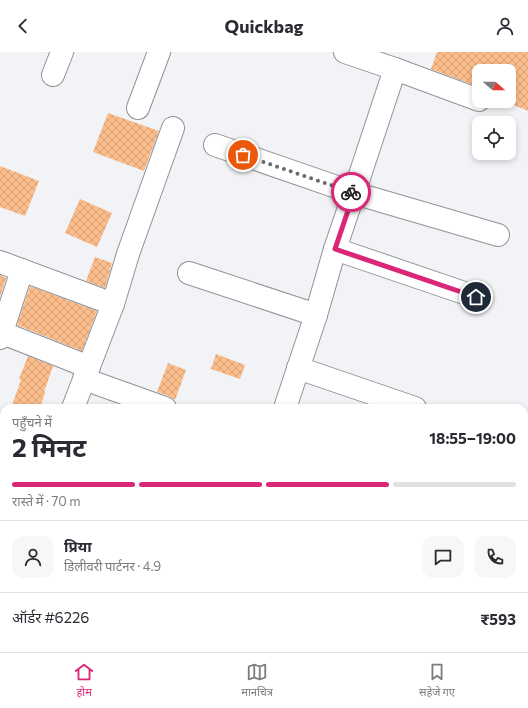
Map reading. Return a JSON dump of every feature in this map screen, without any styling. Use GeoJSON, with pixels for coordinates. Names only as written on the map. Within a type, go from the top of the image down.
{"type":"FeatureCollection","features":[{"type":"Feature","properties":{"kind":"street"},"geometry":{"type":"LineString","coordinates":[[53,75],[62,52]]}},
{"type":"Feature","properties":{"kind":"street"},"geometry":{"type":"LineString","coordinates":[[138,108],[159,52]]}},
{"type":"Feature","properties":{"kind":"street"},"geometry":{"type":"LineString","coordinates":[[345,52],[472,98]]}},
{"type":"Feature","properties":{"kind":"street"},"geometry":{"type":"LineString","coordinates":[[286,404],[316,315],[335,249],[395,69]]}},
{"type":"Feature","properties":{"kind":"street"},"geometry":{"type":"LineString","coordinates":[[75,404],[113,304],[128,254],[173,128]]}},
{"type":"Feature","properties":{"kind":"street"},"geometry":{"type":"LineString","coordinates":[[215,145],[354,193],[498,235]]}},
{"type":"Feature","properties":{"kind":"street"},"geometry":{"type":"LineString","coordinates":[[335,249],[476,297]]}},
{"type":"Feature","properties":{"kind":"street"},"geometry":{"type":"LineString","coordinates":[[0,262],[113,304]]}},
{"type":"Feature","properties":{"kind":"street"},"geometry":{"type":"LineString","coordinates":[[22,270],[1,334],[156,404]]}},
{"type":"Feature","properties":{"kind":"street"},"geometry":{"type":"LineString","coordinates":[[189,273],[316,315]]}},
{"type":"Feature","properties":{"kind":"street"},"geometry":{"type":"LineString","coordinates":[[298,368],[403,404]]}},
{"type":"Feature","properties":{"kind":"building"},"geometry":{"type":"Polygon","coordinates":[[[437,52],[528,52],[528,111],[516,106],[516,64],[472,64],[472,84],[431,69],[437,52]]]}},
{"type":"Feature","properties":{"kind":"building"},"geometry":{"type":"Polygon","coordinates":[[[108,113],[159,131],[144,171],[93,152],[108,113]]]}},
{"type":"Feature","properties":{"kind":"building"},"geometry":{"type":"Polygon","coordinates":[[[0,166],[39,181],[25,216],[0,207],[0,166]]]}},
{"type":"Feature","properties":{"kind":"building"},"geometry":{"type":"Polygon","coordinates":[[[80,199],[112,213],[97,247],[65,233],[80,199]]]}},
{"type":"Feature","properties":{"kind":"building"},"geometry":{"type":"Polygon","coordinates":[[[95,257],[112,263],[105,288],[86,281],[95,257]]]}},
{"type":"Feature","properties":{"kind":"building"},"geometry":{"type":"Polygon","coordinates":[[[0,275],[6,278],[0,297],[0,275]]]}},
{"type":"Feature","properties":{"kind":"building"},"geometry":{"type":"Polygon","coordinates":[[[30,286],[97,311],[82,351],[17,325],[30,286]]]}},
{"type":"Feature","properties":{"kind":"building"},"geometry":{"type":"Polygon","coordinates":[[[216,354],[245,365],[240,379],[211,369],[216,354]]]}},
{"type":"Feature","properties":{"kind":"building"},"geometry":{"type":"Polygon","coordinates":[[[28,356],[53,366],[41,404],[12,404],[21,380],[19,379],[28,356]]]}},
{"type":"Feature","properties":{"kind":"building"},"geometry":{"type":"Polygon","coordinates":[[[168,363],[186,370],[175,400],[169,396],[157,392],[168,363]]]}},
{"type":"Feature","properties":{"kind":"way so far"},"geometry":{"type":"LineString","coordinates":[[243,155],[351,192]]}},
{"type":"Feature","properties":{"kind":"route"},"geometry":{"type":"LineString","coordinates":[[351,192],[354,193],[335,249],[476,297]]}}]}
